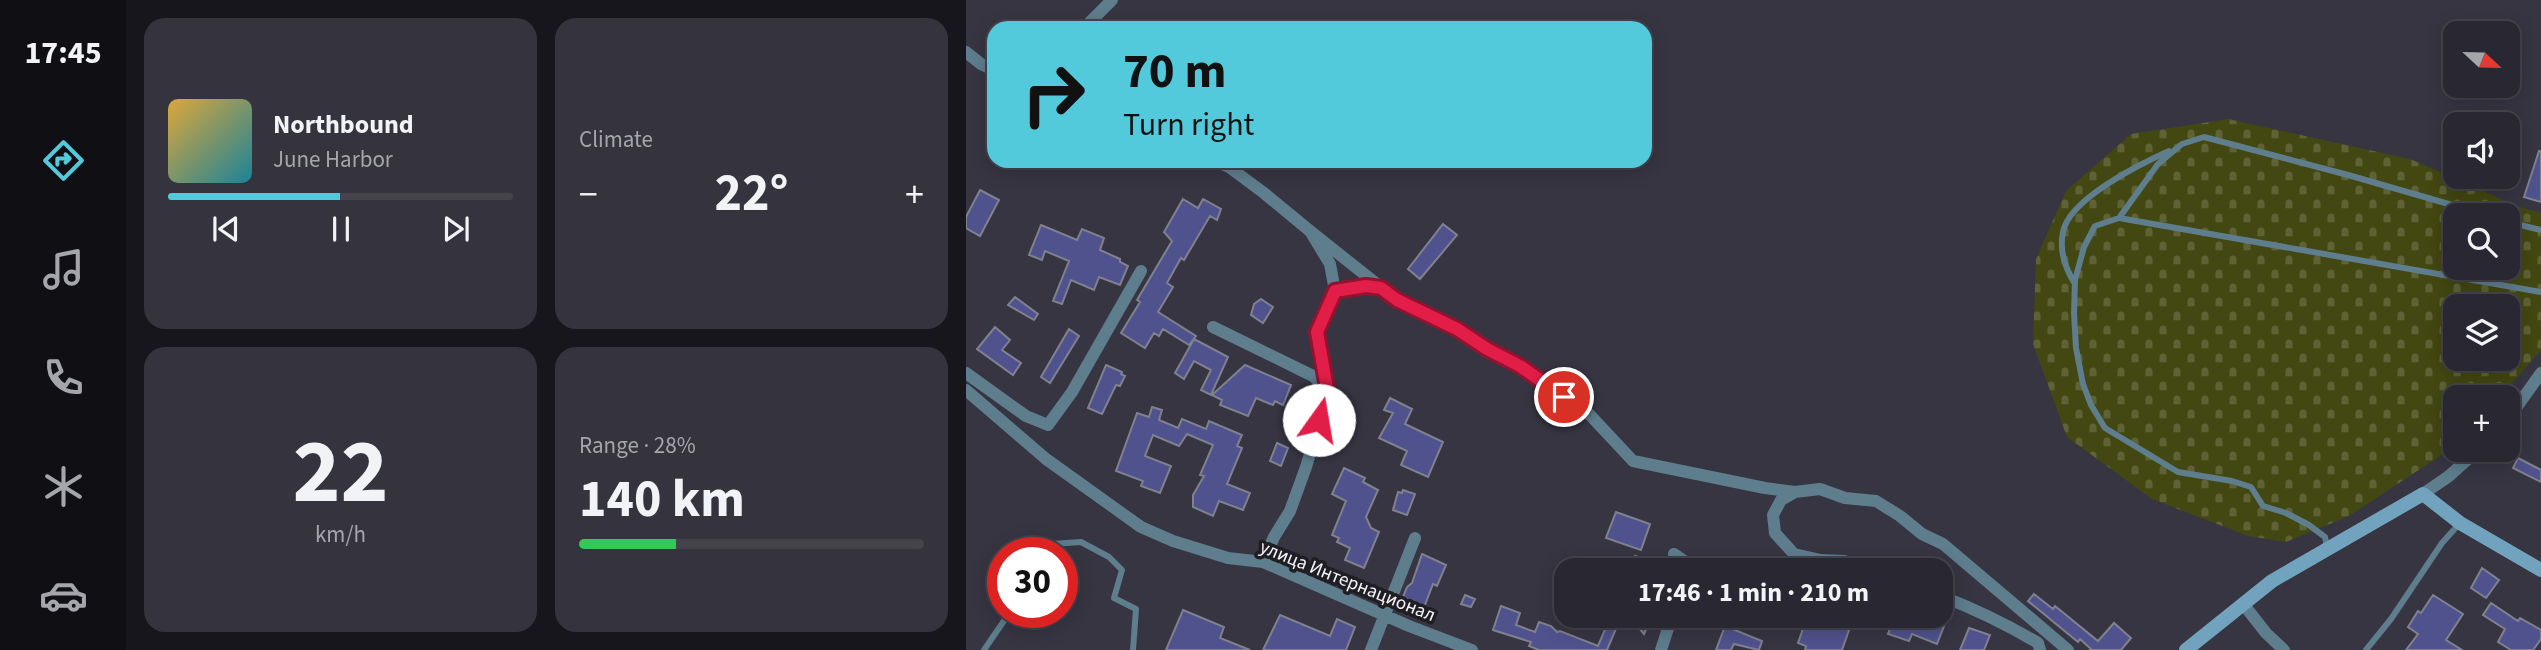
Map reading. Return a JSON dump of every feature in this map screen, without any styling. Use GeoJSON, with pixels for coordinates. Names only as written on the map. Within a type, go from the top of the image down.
{"type":"FeatureCollection","features":[{"type":"Feature","properties":{"kind":"street"},"geometry":{"type":"LineString","coordinates":[[1091,21],[1111,0]]}},
{"type":"Feature","properties":{"kind":"street"},"geometry":{"type":"LineString","coordinates":[[966,51],[987,67]]}},
{"type":"Feature","properties":{"kind":"street"},"geometry":{"type":"LineString","coordinates":[[966,63],[981,64]]}},
{"type":"Feature","properties":{"kind":"street"},"geometry":{"type":"LineString","coordinates":[[1230,168],[1397,300],[1457,329],[1520,366],[1590,415],[1633,461],[1795,492],[1820,489],[1845,498],[1876,501],[1922,534],[1943,544],[2068,650]]}},
{"type":"Feature","properties":{"kind":"street"},"geometry":{"type":"LineString","coordinates":[[1263,562],[1290,511],[1306,467],[1327,390],[1317,332],[1335,291],[1330,264],[1310,231]]}},
{"type":"Feature","properties":{"kind":"street"},"geometry":{"type":"LineString","coordinates":[[966,373],[1026,416],[1048,425],[1072,392],[1141,271]]}},
{"type":"Feature","properties":{"kind":"street"},"geometry":{"type":"LineString","coordinates":[[1335,291],[1366,286],[1381,288]]}},
{"type":"Feature","properties":{"kind":"street"},"geometry":{"type":"LineString","coordinates":[[1213,327],[1313,376],[1327,390]]}},
{"type":"Feature","properties":{"kind":"street"},"geometry":{"type":"LineString","coordinates":[[2520,402],[2541,373]]}},
{"type":"Feature","properties":{"kind":"street","name":"улица Интернационал"},"geometry":{"type":"LineString","coordinates":[[966,390],[1046,459],[1141,527],[1173,541],[1228,558],[1263,562],[1472,650]]}},
{"type":"Feature","properties":{"kind":"street"},"geometry":{"type":"LineString","coordinates":[[2186,650],[2272,581],[2423,494],[2465,462]]}},
{"type":"Feature","properties":{"kind":"street"},"geometry":{"type":"LineString","coordinates":[[1795,492],[1781,500],[1773,515],[1775,533],[1794,554],[1803,558]]}},
{"type":"Feature","properties":{"kind":"street"},"geometry":{"type":"LineString","coordinates":[[2423,494],[2460,523],[2541,570]]}},
{"type":"Feature","properties":{"kind":"street"},"geometry":{"type":"LineString","coordinates":[[1371,650],[1415,538]]}},
{"type":"Feature","properties":{"kind":"street"},"geometry":{"type":"LineString","coordinates":[[1674,554],[1680,558]]}},
{"type":"Feature","properties":{"kind":"street"},"geometry":{"type":"LineString","coordinates":[[1953,601],[2013,628],[2038,643],[2040,650]]}},
{"type":"Feature","properties":{"kind":"street"},"geometry":{"type":"LineString","coordinates":[[2244,605],[2266,633],[2284,650]]}},
{"type":"Feature","properties":{"kind":"street"},"geometry":{"type":"LineString","coordinates":[[1661,650],[1668,628]]}},
{"type":"Feature","properties":{"kind":"lane"},"geometry":{"type":"LineString","coordinates":[[2075,284],[2064,266],[2063,230],[2083,201],[2141,164],[2204,137],[2348,174],[2446,203]]}},
{"type":"Feature","properties":{"kind":"lane"},"geometry":{"type":"LineString","coordinates":[[2119,218],[2158,164],[2180,146]]}},
{"type":"Feature","properties":{"kind":"lane"},"geometry":{"type":"LineString","coordinates":[[2327,549],[2325,537],[2286,513],[2263,506],[2251,487],[2178,472],[2105,428],[2091,405],[2083,384],[2076,348],[2075,284],[2084,247],[2095,226],[2119,218],[2541,292]]}},
{"type":"Feature","properties":{"kind":"lane"},"geometry":{"type":"LineString","coordinates":[[2520,225],[2541,230]]}},
{"type":"Feature","properties":{"kind":"lane"},"geometry":{"type":"LineString","coordinates":[[2367,650],[2442,543],[2460,523]]}},
{"type":"Feature","properties":{"kind":"lane"},"geometry":{"type":"LineString","coordinates":[[1078,542],[1109,558],[1122,570],[1114,598],[1136,609],[1133,650]]}},
{"type":"Feature","properties":{"kind":"lane"},"geometry":{"type":"LineString","coordinates":[[984,650],[999,628]]}},
{"type":"Feature","properties":{"kind":"green space"},"geometry":{"type":"Polygon","coordinates":[[[2228,119],[2410,159],[2443,173],[2443,189],[2478,189],[2510,203],[2443,203],[2443,280],[2520,280],[2520,207],[2541,213],[2541,350],[2510,385],[2443,385],[2443,454],[2349,516],[2286,542],[2248,536],[2152,499],[2067,437],[2033,344],[2036,259],[2066,191],[2131,134],[2228,119]]]}},
{"type":"Feature","properties":{"kind":"building"},"geometry":{"type":"Polygon","coordinates":[[[2541,151],[2541,202],[2524,197],[2541,151]]]}},
{"type":"Feature","properties":{"kind":"building"},"geometry":{"type":"Polygon","coordinates":[[[980,190],[999,200],[980,236],[966,228],[966,217],[980,190]]]}},
{"type":"Feature","properties":{"kind":"building"},"geometry":{"type":"Polygon","coordinates":[[[1183,199],[1198,208],[1203,199],[1221,209],[1217,220],[1210,216],[1184,260],[1181,258],[1167,283],[1173,287],[1158,312],[1196,336],[1189,345],[1163,329],[1159,336],[1154,333],[1145,348],[1121,333],[1172,241],[1164,232],[1183,199]]]}},
{"type":"Feature","properties":{"kind":"building"},"geometry":{"type":"Polygon","coordinates":[[[1443,224],[1457,235],[1420,279],[1408,269],[1443,224]]]}},
{"type":"Feature","properties":{"kind":"building"},"geometry":{"type":"Polygon","coordinates":[[[1041,225],[1077,240],[1082,229],[1104,238],[1100,250],[1120,259],[1120,262],[1128,266],[1120,285],[1099,277],[1094,290],[1071,280],[1062,304],[1053,301],[1069,261],[1045,251],[1042,260],[1029,255],[1041,225]]]}},
{"type":"Feature","properties":{"kind":"building"},"geometry":{"type":"Polygon","coordinates":[[[1015,297],[1038,314],[1034,320],[1008,305],[1015,297]]]}},
{"type":"Feature","properties":{"kind":"building"},"geometry":{"type":"Polygon","coordinates":[[[1261,299],[1273,307],[1263,323],[1251,315],[1254,304],[1261,299]]]}},
{"type":"Feature","properties":{"kind":"building"},"geometry":{"type":"Polygon","coordinates":[[[995,327],[1010,340],[1002,350],[1021,363],[1013,375],[977,349],[995,327]]]}},
{"type":"Feature","properties":{"kind":"building"},"geometry":{"type":"Polygon","coordinates":[[[1069,329],[1079,336],[1050,383],[1041,377],[1069,329]]]}},
{"type":"Feature","properties":{"kind":"building"},"geometry":{"type":"Polygon","coordinates":[[[1194,339],[1228,357],[1211,395],[1201,390],[1211,370],[1194,361],[1184,379],[1175,373],[1194,339]]]}},
{"type":"Feature","properties":{"kind":"building"},"geometry":{"type":"Polygon","coordinates":[[[1106,365],[1125,376],[1120,386],[1116,385],[1102,414],[1088,408],[1106,365]]]}},
{"type":"Feature","properties":{"kind":"building"},"geometry":{"type":"Polygon","coordinates":[[[1245,365],[1291,385],[1283,405],[1275,401],[1273,405],[1256,398],[1248,416],[1220,405],[1222,400],[1212,395],[1245,365]]]}},
{"type":"Feature","properties":{"kind":"building"},"geometry":{"type":"Polygon","coordinates":[[[1390,398],[1412,409],[1405,424],[1443,442],[1428,477],[1401,465],[1407,451],[1379,438],[1393,413],[1384,410],[1390,398]]]}},
{"type":"Feature","properties":{"kind":"building"},"geometry":{"type":"Polygon","coordinates":[[[1152,407],[1162,410],[1159,420],[1178,428],[1182,419],[1206,429],[1209,421],[1242,435],[1237,446],[1242,448],[1227,484],[1250,493],[1243,510],[1219,501],[1213,516],[1193,507],[1193,495],[1204,476],[1200,475],[1213,445],[1187,434],[1179,446],[1153,435],[1145,456],[1171,466],[1160,493],[1141,486],[1143,481],[1116,471],[1137,413],[1149,417],[1152,407]]]}},
{"type":"Feature","properties":{"kind":"building"},"geometry":{"type":"Polygon","coordinates":[[[1277,443],[1288,448],[1281,466],[1270,461],[1277,443]]]}},
{"type":"Feature","properties":{"kind":"building"},"geometry":{"type":"Polygon","coordinates":[[[2520,459],[2541,470],[2541,482],[2513,468],[2520,459]]]}},
{"type":"Feature","properties":{"kind":"building"},"geometry":{"type":"Polygon","coordinates":[[[1344,468],[1365,478],[1363,482],[1378,490],[1366,517],[1371,528],[1379,532],[1364,568],[1345,560],[1350,548],[1337,542],[1339,538],[1332,535],[1346,501],[1332,494],[1344,468]]]}},
{"type":"Feature","properties":{"kind":"building"},"geometry":{"type":"Polygon","coordinates":[[[1403,490],[1415,494],[1407,515],[1393,510],[1398,492],[1402,493],[1403,490]]]}},
{"type":"Feature","properties":{"kind":"building"},"geometry":{"type":"Polygon","coordinates":[[[1616,512],[1650,524],[1641,550],[1606,538],[1616,512]]]}},
{"type":"Feature","properties":{"kind":"building"},"geometry":{"type":"Polygon","coordinates":[[[1422,554],[1446,565],[1437,586],[1433,584],[1423,610],[1401,602],[1407,587],[1412,583],[1422,554]]]}},
{"type":"Feature","properties":{"kind":"building"},"geometry":{"type":"Polygon","coordinates":[[[2482,568],[2499,580],[2486,598],[2471,588],[2482,568]]]}},
{"type":"Feature","properties":{"kind":"building"},"geometry":{"type":"Polygon","coordinates":[[[2034,594],[2053,609],[2055,606],[2098,641],[2114,623],[2131,638],[2121,650],[2090,650],[2080,639],[2078,642],[2028,601],[2034,594]]]}},
{"type":"Feature","properties":{"kind":"building"},"geometry":{"type":"Polygon","coordinates":[[[1465,595],[1475,599],[1471,607],[1461,604],[1465,595]]]}},
{"type":"Feature","properties":{"kind":"building"},"geometry":{"type":"Polygon","coordinates":[[[2433,595],[2463,614],[2446,640],[2462,650],[2406,650],[2418,634],[2408,627],[2433,595]]]}},
{"type":"Feature","properties":{"kind":"building"},"geometry":{"type":"Polygon","coordinates":[[[2491,603],[2518,621],[2520,618],[2541,630],[2541,639],[2533,650],[2511,650],[2498,642],[2505,629],[2483,615],[2491,603]]]}},
{"type":"Feature","properties":{"kind":"building"},"geometry":{"type":"Polygon","coordinates":[[[1501,606],[1520,613],[1516,625],[1535,632],[1539,622],[1551,626],[1557,632],[1598,646],[1606,628],[1616,628],[1607,650],[1539,650],[1529,646],[1531,642],[1493,630],[1501,606]]]}},
{"type":"Feature","properties":{"kind":"building"},"geometry":{"type":"Polygon","coordinates":[[[1183,610],[1224,627],[1220,638],[1250,650],[1166,650],[1183,610]]]}},
{"type":"Feature","properties":{"kind":"building"},"geometry":{"type":"Polygon","coordinates":[[[1280,615],[1330,636],[1337,619],[1355,627],[1346,650],[1263,650],[1280,615]]]}},
{"type":"Feature","properties":{"kind":"building"},"geometry":{"type":"Polygon","coordinates":[[[1724,628],[1762,641],[1759,650],[1734,644],[1731,650],[1716,650],[1724,628]]]}},
{"type":"Feature","properties":{"kind":"building"},"geometry":{"type":"Polygon","coordinates":[[[1803,628],[1850,628],[1842,650],[1805,650],[1806,646],[1798,643],[1803,628]]]}},
{"type":"Feature","properties":{"kind":"building"},"geometry":{"type":"Polygon","coordinates":[[[1890,628],[1943,628],[1937,644],[1912,634],[1909,641],[1888,634],[1890,628]]]}},
{"type":"Feature","properties":{"kind":"building"},"geometry":{"type":"Polygon","coordinates":[[[1969,628],[1990,635],[1984,650],[1960,650],[1969,628]]]}},
{"type":"Feature","properties":{"kind":"route"},"geometry":{"type":"LineString","coordinates":[[1319,420],[1328,394],[1317,332],[1335,291],[1366,286],[1381,288],[1397,300],[1457,329],[1520,366],[1564,397]]}}]}
